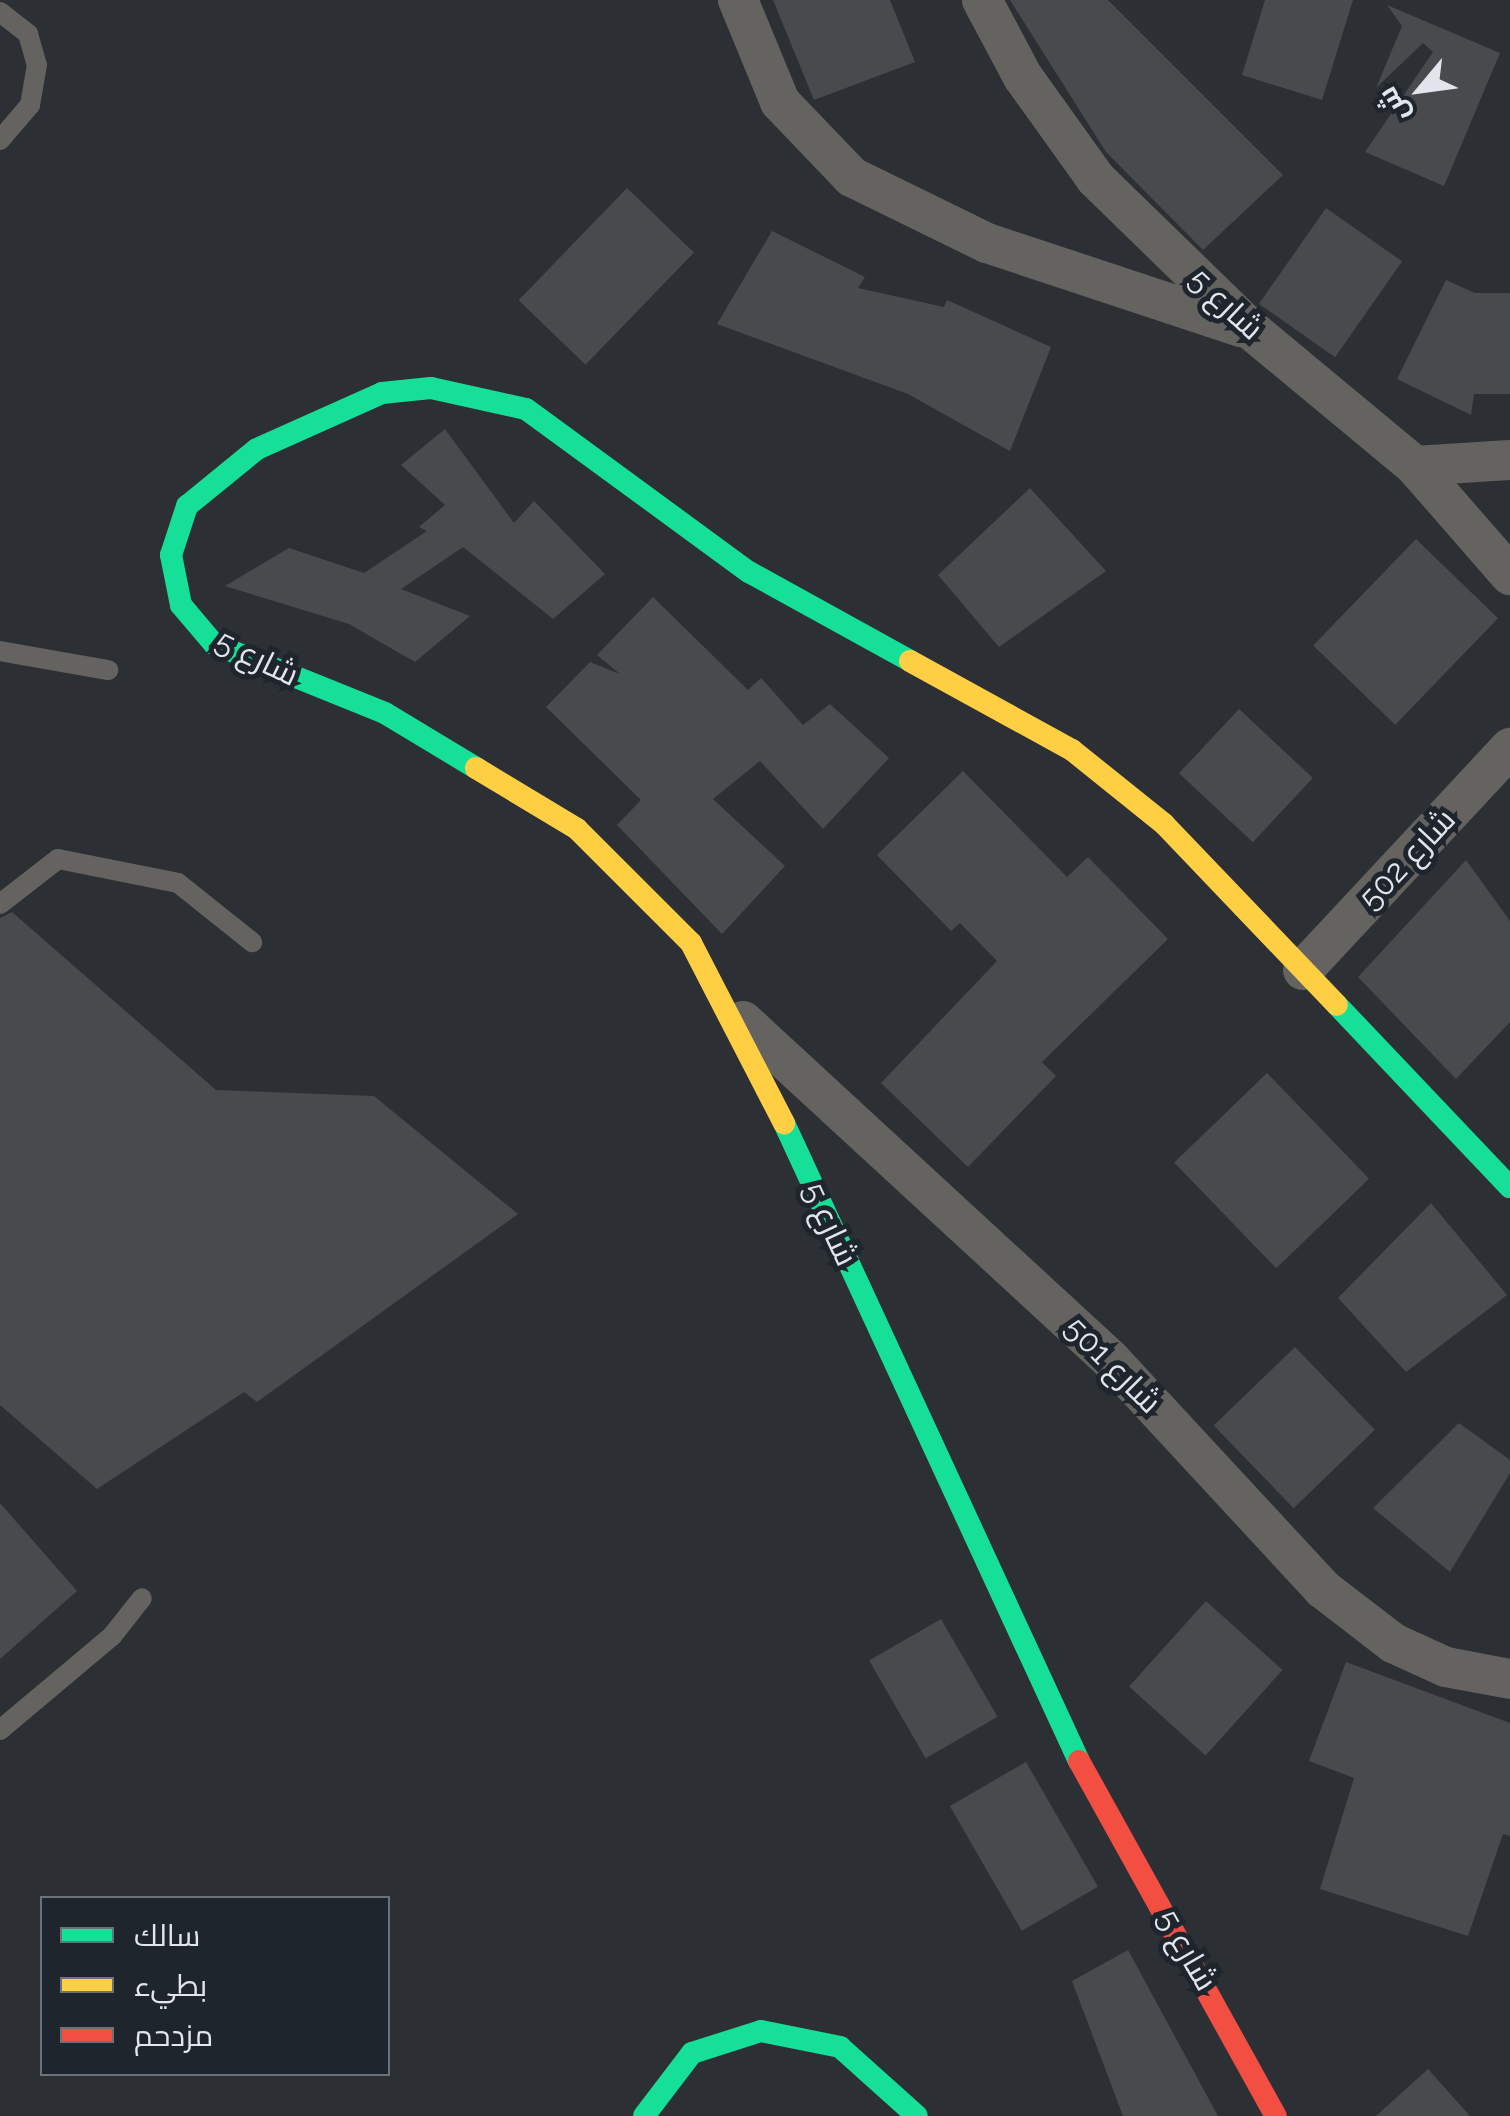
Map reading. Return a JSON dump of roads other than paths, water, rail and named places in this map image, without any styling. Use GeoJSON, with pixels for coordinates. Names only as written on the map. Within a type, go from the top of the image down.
{"type":"FeatureCollection","features":[{"type":"Feature","properties":{"kind":"street"},"geometry":{"type":"LineString","coordinates":[[738,0],[780,102],[852,176],[987,243],[1250,329]]}},
{"type":"Feature","properties":{"kind":"street","name":"شارع 5"},"geometry":{"type":"LineString","coordinates":[[982,0],[1023,77],[1096,179],[1250,329],[1415,466],[1510,575]]}},
{"type":"Feature","properties":{"kind":"street","name":"شارع 5"},"geometry":{"type":"LineString","coordinates":[[1276,2116],[1066,1739],[733,1012],[690,944],[577,829],[385,713],[214,644],[181,605],[170,555],[186,506],[257,449],[382,392],[431,388],[526,408],[749,572],[1072,750],[1164,824],[1510,1187]]}},
{"type":"Feature","properties":{"kind":"street"},"geometry":{"type":"LineString","coordinates":[[1415,466],[1510,460]]}},
{"type":"Feature","properties":{"kind":"street","name":"شارع 502"},"geometry":{"type":"LineString","coordinates":[[1304,970],[1510,748]]}},
{"type":"Feature","properties":{"kind":"street","name":"شارع 501"},"geometry":{"type":"LineString","coordinates":[[733,1012],[1111,1360],[1322,1590],[1393,1643],[1446,1667],[1510,1680]]}},
{"type":"Feature","properties":{"kind":"street"},"geometry":{"type":"LineString","coordinates":[[644,2116],[692,2053],[761,2031],[840,2047],[917,2116]]}},
{"type":"Feature","properties":{"kind":"lane"},"geometry":{"type":"LineString","coordinates":[[0,12],[28,34],[37,65],[30,105],[0,140]]}},
{"type":"Feature","properties":{"kind":"lane"},"geometry":{"type":"LineString","coordinates":[[0,652],[108,670]]}},
{"type":"Feature","properties":{"kind":"lane"},"geometry":{"type":"LineString","coordinates":[[0,904],[58,858],[178,883],[252,942]]}},
{"type":"Feature","properties":{"kind":"lane"},"geometry":{"type":"LineString","coordinates":[[0,1730],[112,1636],[142,1598]]}}]}
